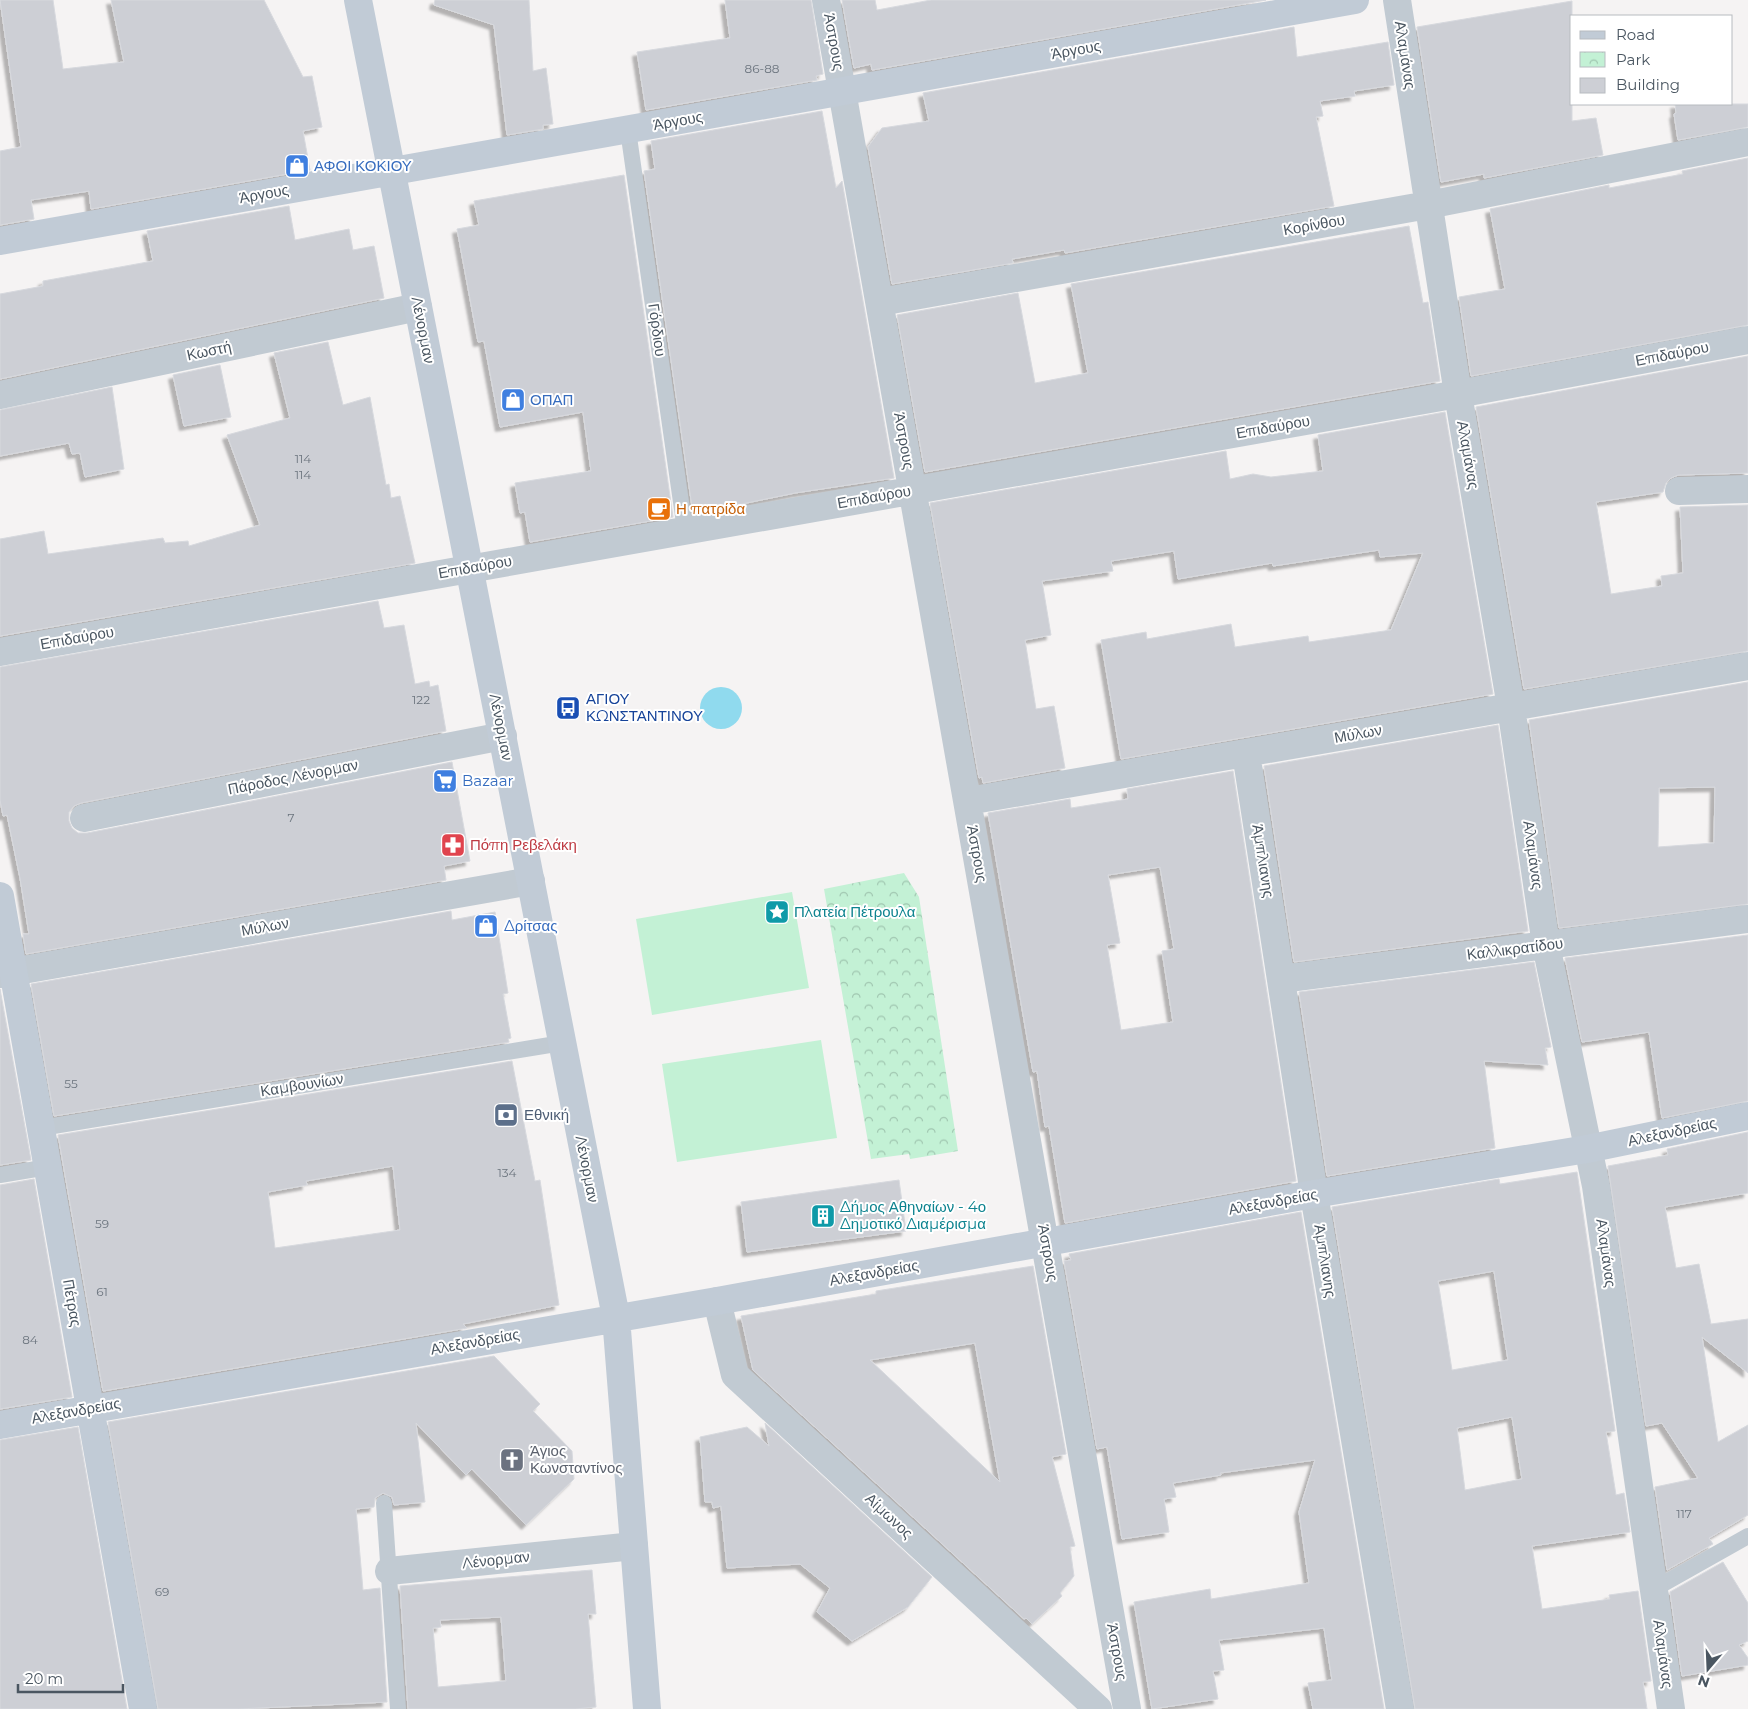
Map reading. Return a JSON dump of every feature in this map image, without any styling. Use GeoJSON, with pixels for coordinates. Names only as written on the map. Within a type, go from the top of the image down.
{"type":"FeatureCollection","features":[{"type":"Feature","properties":{"kind":"street","name":"Λένορμαν"},"geometry":{"type":"LineString","coordinates":[[358,0],[616,1317],[647,1709]]}},
{"type":"Feature","properties":{"kind":"street","name":"Άστρους"},"geometry":{"type":"LineString","coordinates":[[826,0],[1127,1709]]}},
{"type":"Feature","properties":{"kind":"street","name":"Άργους"},"geometry":{"type":"LineString","coordinates":[[0,241],[1355,0]]}},
{"type":"Feature","properties":{"kind":"street","name":"Αλαμάνας"},"geometry":{"type":"LineString","coordinates":[[1397,0],[1458,394],[1511,707],[1546,945],[1596,1186],[1671,1709]]}},
{"type":"Feature","properties":{"kind":"street","name":"Κορίνθου"},"geometry":{"type":"LineString","coordinates":[[880,302],[1428,205],[1748,142]]}},
{"type":"Feature","properties":{"kind":"street","name":"Κωστή"},"geometry":{"type":"LineString","coordinates":[[0,395],[418,307]]}},
{"type":"Feature","properties":{"kind":"street","name":"Επιδαύρου"},"geometry":{"type":"LineString","coordinates":[[0,652],[1458,394],[1748,340]]}},
{"type":"Feature","properties":{"kind":"street"},"geometry":{"type":"LineString","coordinates":[[1680,491],[1748,489]]}},
{"type":"Feature","properties":{"kind":"street","name":"Μύλων"},"geometry":{"type":"LineString","coordinates":[[968,801],[1748,666]]}},
{"type":"Feature","properties":{"kind":"street","name":"Πάροδος Λένορμαν"},"geometry":{"type":"LineString","coordinates":[[84,818],[503,736]]}},
{"type":"Feature","properties":{"kind":"street","name":"Άμπλιανης"},"geometry":{"type":"LineString","coordinates":[[1246,753],[1314,1194],[1400,1709]]}},
{"type":"Feature","properties":{"kind":"street","name":"Μύλων"},"geometry":{"type":"LineString","coordinates":[[7,973],[530,881]]}},
{"type":"Feature","properties":{"kind":"street","name":"Πέτρας"},"geometry":{"type":"LineString","coordinates":[[0,896],[7,973],[41,1128],[143,1709]]}},
{"type":"Feature","properties":{"kind":"street","name":"Καλλικρατίδου"},"geometry":{"type":"LineString","coordinates":[[1282,979],[1748,919]]}},
{"type":"Feature","properties":{"kind":"street","name":"Αλεξανδρείας"},"geometry":{"type":"LineString","coordinates":[[0,1425],[616,1317],[718,1301],[1314,1194],[1587,1149],[1748,1116]]}},
{"type":"Feature","properties":{"kind":"street","name":"Αίμωνος"},"geometry":{"type":"LineString","coordinates":[[718,1301],[735,1375],[1098,1709]]}},
{"type":"Feature","properties":{"kind":"street","name":"Λένορμαν"},"geometry":{"type":"LineString","coordinates":[[389,1571],[634,1546]]}},
{"type":"Feature","properties":{"kind":"lane","name":"Γόρδιου"},"geometry":{"type":"LineString","coordinates":[[628,130],[685,530]]}},
{"type":"Feature","properties":{"kind":"lane","name":"Καμβουνίων"},"geometry":{"type":"LineString","coordinates":[[41,1128],[562,1043]]}},
{"type":"Feature","properties":{"kind":"lane"},"geometry":{"type":"LineString","coordinates":[[0,1175],[48,1167]]}},
{"type":"Feature","properties":{"kind":"lane"},"geometry":{"type":"LineString","coordinates":[[384,1503],[398,1709]]}},
{"type":"Feature","properties":{"kind":"lane"},"geometry":{"type":"LineString","coordinates":[[1654,1589],[1748,1536]]}},
{"type":"Feature","properties":{"kind":"green space"},"geometry":{"type":"Polygon","coordinates":[[[904,873],[919,897],[958,1151],[910,1159],[909,1154],[871,1159],[824,889],[904,873]]]}},
{"type":"Feature","properties":{"kind":"green space"},"geometry":{"type":"Polygon","coordinates":[[[792,892],[809,988],[652,1015],[636,919],[792,892]]]}},
{"type":"Feature","properties":{"kind":"green space"},"geometry":{"type":"Polygon","coordinates":[[[821,1040],[837,1138],[677,1162],[662,1064],[821,1040]]]}},
{"type":"Feature","properties":{"kind":"water"},"geometry":{"type":"Polygon","coordinates":[[[721,687],[736,693],[742,708],[736,723],[721,729],[706,723],[700,708],[706,693],[721,687]]]}},
{"type":"Feature","properties":{"kind":"building"},"geometry":{"type":"Polygon","coordinates":[[[0,0],[53,0],[63,69],[124,62],[111,0],[264,0],[303,77],[312,76],[322,127],[303,131],[310,170],[91,209],[89,191],[31,200],[34,219],[0,225],[0,151],[21,147],[0,0]]]}},
{"type":"Feature","properties":{"kind":"building"},"geometry":{"type":"Polygon","coordinates":[[[435,0],[529,0],[533,71],[546,68],[553,124],[543,125],[543,129],[507,135],[494,25],[434,5],[435,0]]]}},
{"type":"Feature","properties":{"kind":"building"},"geometry":{"type":"Polygon","coordinates":[[[725,0],[811,0],[823,74],[816,76],[817,80],[646,110],[637,52],[730,38],[725,0]]]}},
{"type":"Feature","properties":{"kind":"building"},"geometry":{"type":"Polygon","coordinates":[[[842,0],[875,0],[877,10],[931,0],[1266,0],[872,70],[871,64],[854,68],[842,0]]]}},
{"type":"Feature","properties":{"kind":"building"},"geometry":{"type":"Polygon","coordinates":[[[1572,1],[1572,15],[1570,15],[1570,105],[1572,105],[1572,121],[1596,118],[1603,155],[1484,178],[1484,174],[1441,182],[1417,27],[1572,1]]]}},
{"type":"Feature","properties":{"kind":"building"},"geometry":{"type":"Polygon","coordinates":[[[1294,27],[1297,57],[1388,42],[1394,85],[1354,91],[1355,96],[1320,101],[1323,116],[1316,117],[1334,206],[1065,253],[1064,250],[1012,259],[1013,263],[892,284],[868,147],[882,128],[929,121],[923,93],[1294,27]]]}},
{"type":"Feature","properties":{"kind":"building"},"geometry":{"type":"Polygon","coordinates":[[[1748,104],[1748,127],[1678,140],[1674,114],[1676,113],[1675,105],[1748,104]]]}},
{"type":"Feature","properties":{"kind":"building"},"geometry":{"type":"Polygon","coordinates":[[[822,111],[836,188],[842,181],[894,478],[795,493],[693,514],[644,171],[655,169],[651,141],[822,111]]]}},
{"type":"Feature","properties":{"kind":"building"},"geometry":{"type":"Polygon","coordinates":[[[1748,158],[1748,325],[1471,376],[1459,297],[1505,289],[1490,209],[1609,185],[1609,188],[1683,174],[1682,171],[1748,158]]]}},
{"type":"Feature","properties":{"kind":"building"},"geometry":{"type":"Polygon","coordinates":[[[624,175],[673,517],[530,542],[525,512],[520,513],[515,483],[591,471],[583,412],[500,427],[484,341],[478,342],[457,229],[479,225],[474,201],[624,175]]]}},
{"type":"Feature","properties":{"kind":"building"},"geometry":{"type":"Polygon","coordinates":[[[289,206],[295,240],[349,229],[353,250],[374,246],[384,298],[0,379],[0,294],[43,286],[43,281],[153,261],[147,231],[289,206]]]}},
{"type":"Feature","properties":{"kind":"building"},"geometry":{"type":"Polygon","coordinates":[[[1409,226],[1423,303],[1428,302],[1440,381],[925,472],[897,315],[1018,293],[1035,383],[1088,373],[1071,284],[1409,226]]]}},
{"type":"Feature","properties":{"kind":"building"},"geometry":{"type":"Polygon","coordinates":[[[328,342],[343,405],[370,397],[386,485],[389,484],[391,498],[400,496],[415,563],[0,636],[0,539],[44,531],[48,554],[163,538],[165,543],[188,541],[189,546],[260,525],[227,435],[290,418],[274,353],[328,342]]]}},
{"type":"Feature","properties":{"kind":"building"},"geometry":{"type":"Polygon","coordinates":[[[1748,356],[1748,473],[1678,475],[1666,483],[1663,492],[1596,502],[1611,594],[1662,586],[1661,576],[1683,573],[1680,507],[1748,505],[1748,651],[1524,689],[1476,407],[1748,356]]]}},
{"type":"Feature","properties":{"kind":"building"},"geometry":{"type":"Polygon","coordinates":[[[220,365],[231,417],[184,426],[173,375],[220,365]]]}},
{"type":"Feature","properties":{"kind":"building"},"geometry":{"type":"Polygon","coordinates":[[[112,387],[124,469],[85,477],[80,453],[72,454],[69,443],[0,456],[0,410],[112,387]]]}},
{"type":"Feature","properties":{"kind":"building"},"geometry":{"type":"Polygon","coordinates":[[[1445,412],[1493,694],[1121,759],[1101,640],[1146,632],[1147,639],[1231,624],[1235,647],[1308,636],[1309,642],[1391,630],[1423,553],[1380,557],[1379,550],[1273,566],[1272,563],[1178,579],[1174,551],[1111,561],[1113,571],[1042,581],[1051,635],[1025,640],[1036,709],[1054,706],[1065,768],[983,783],[982,777],[979,778],[930,503],[1226,451],[1230,479],[1253,474],[1271,477],[1323,471],[1318,435],[1445,412]]]}},
{"type":"Feature","properties":{"kind":"building"},"geometry":{"type":"Polygon","coordinates":[[[378,601],[384,628],[404,625],[415,684],[429,681],[430,687],[438,685],[446,731],[81,803],[74,806],[69,812],[69,821],[72,828],[78,833],[87,833],[452,762],[470,861],[444,866],[446,880],[26,954],[23,934],[29,934],[20,878],[7,815],[3,816],[0,800],[0,667],[378,601]]]}},
{"type":"Feature","properties":{"kind":"building"},"geometry":{"type":"Polygon","coordinates":[[[1748,682],[1748,904],[1559,928],[1529,720],[1748,682]],[[1715,787],[1659,788],[1658,847],[1714,843],[1715,787]]]}},
{"type":"Feature","properties":{"kind":"building"},"geometry":{"type":"Polygon","coordinates":[[[1498,725],[1528,931],[1294,962],[1264,766],[1498,725]]]}},
{"type":"Feature","properties":{"kind":"building"},"geometry":{"type":"Polygon","coordinates":[[[1233,771],[1296,1181],[1065,1223],[1049,1126],[1045,1127],[1037,1071],[1033,1072],[988,813],[1070,799],[1071,808],[1128,799],[1127,789],[1233,771]],[[1160,867],[1108,875],[1120,943],[1107,945],[1121,1030],[1173,1022],[1162,951],[1174,949],[1160,867]]]}},
{"type":"Feature","properties":{"kind":"building"},"geometry":{"type":"Polygon","coordinates":[[[451,911],[452,920],[495,912],[508,993],[503,994],[511,1038],[508,1039],[509,1042],[54,1116],[31,984],[451,911]]]}},
{"type":"Feature","properties":{"kind":"building"},"geometry":{"type":"Polygon","coordinates":[[[1748,935],[1748,1101],[1662,1118],[1649,1032],[1582,1042],[1565,958],[1748,935]]]}},
{"type":"Feature","properties":{"kind":"building"},"geometry":{"type":"Polygon","coordinates":[[[1534,962],[1551,1047],[1545,1048],[1548,1065],[1484,1061],[1495,1148],[1327,1176],[1299,992],[1534,962]]]}},
{"type":"Feature","properties":{"kind":"building"},"geometry":{"type":"Polygon","coordinates":[[[0,989],[31,1160],[0,1165],[0,989]]]}},
{"type":"Feature","properties":{"kind":"building"},"geometry":{"type":"Polygon","coordinates":[[[512,1061],[535,1181],[540,1180],[559,1305],[463,1324],[467,1328],[103,1391],[58,1135],[512,1061]],[[393,1166],[306,1181],[307,1185],[268,1192],[275,1248],[400,1230],[393,1166]]]}},
{"type":"Feature","properties":{"kind":"building"},"geometry":{"type":"Polygon","coordinates":[[[1748,1132],[1748,1193],[1665,1207],[1676,1268],[1699,1264],[1711,1324],[1748,1319],[1748,1373],[1702,1337],[1718,1442],[1748,1425],[1748,1515],[1709,1538],[1713,1544],[1667,1570],[1655,1487],[1698,1478],[1662,1423],[1646,1426],[1608,1166],[1668,1155],[1667,1149],[1748,1132]]]}},
{"type":"Feature","properties":{"kind":"building"},"geometry":{"type":"Polygon","coordinates":[[[1577,1172],[1615,1431],[1606,1432],[1616,1495],[1624,1493],[1630,1532],[1532,1546],[1542,1609],[1610,1599],[1609,1595],[1638,1591],[1651,1681],[1643,1682],[1647,1709],[1415,1709],[1332,1207],[1499,1179],[1500,1184],[1577,1172]],[[1494,1271],[1438,1281],[1452,1370],[1508,1360],[1494,1271]],[[1512,1417],[1457,1428],[1465,1490],[1522,1479],[1512,1417]]]}},
{"type":"Feature","properties":{"kind":"building"},"geometry":{"type":"Polygon","coordinates":[[[34,1179],[72,1397],[0,1409],[0,1185],[34,1179]]]}},
{"type":"Feature","properties":{"kind":"building","name":"Δήμος Αθηναίων - 4ο Δημοτικό Διαμέρισμα"},"geometry":{"type":"Polygon","coordinates":[[[899,1180],[906,1231],[747,1252],[741,1202],[899,1180]]]}},
{"type":"Feature","properties":{"kind":"building"},"geometry":{"type":"Polygon","coordinates":[[[1301,1212],[1384,1709],[1313,1709],[1308,1683],[1332,1680],[1324,1628],[1219,1640],[1224,1670],[1213,1671],[1218,1699],[1152,1709],[1134,1602],[1210,1589],[1211,1599],[1309,1583],[1299,1512],[1315,1460],[1220,1473],[1221,1475],[1173,1483],[1176,1497],[1164,1499],[1169,1532],[1122,1539],[1107,1447],[1097,1449],[1064,1261],[1071,1260],[1069,1254],[1301,1212]]]}},
{"type":"Feature","properties":{"kind":"building"},"geometry":{"type":"Polygon","coordinates":[[[1033,1266],[1066,1454],[1052,1457],[1075,1546],[1070,1547],[1074,1576],[1060,1593],[1062,1596],[1032,1624],[1026,1618],[1024,1619],[753,1370],[741,1316],[876,1294],[876,1291],[1033,1266]],[[975,1343],[870,1360],[1000,1482],[975,1343]]]}},
{"type":"Feature","properties":{"kind":"building"},"geometry":{"type":"Polygon","coordinates":[[[494,1356],[540,1404],[533,1411],[572,1451],[574,1479],[526,1525],[472,1469],[466,1475],[416,1423],[425,1502],[394,1505],[392,1497],[383,1493],[375,1498],[374,1507],[356,1509],[363,1590],[380,1588],[387,1702],[238,1709],[158,1709],[108,1422],[494,1356]]]}},
{"type":"Feature","properties":{"kind":"building"},"geometry":{"type":"Polygon","coordinates":[[[765,1423],[932,1577],[908,1607],[852,1641],[817,1612],[830,1588],[800,1564],[727,1568],[721,1506],[713,1508],[712,1502],[705,1502],[700,1437],[747,1427],[769,1446],[765,1423]]]}},
{"type":"Feature","properties":{"kind":"building"},"geometry":{"type":"Polygon","coordinates":[[[78,1427],[127,1709],[0,1709],[0,1440],[78,1427]]]}},
{"type":"Feature","properties":{"kind":"building"},"geometry":{"type":"Polygon","coordinates":[[[1723,1562],[1748,1603],[1748,1641],[1739,1645],[1748,1658],[1748,1665],[1682,1676],[1670,1592],[1723,1562]]]}},
{"type":"Feature","properties":{"kind":"building"},"geometry":{"type":"Polygon","coordinates":[[[592,1570],[596,1614],[588,1614],[596,1707],[575,1709],[408,1709],[400,1586],[592,1570]],[[501,1617],[440,1620],[441,1627],[433,1628],[438,1687],[506,1681],[501,1617]]]}},
{"type":"Feature","properties":{"kind":"place","name":"ΑΦΟΙ ΚΟΚΙΟΥ"},"geometry":{"type":"Point","coordinates":[297,166]}},
{"type":"Feature","properties":{"kind":"place","name":"ΟΠΑΠ"},"geometry":{"type":"Point","coordinates":[513,400]}},
{"type":"Feature","properties":{"kind":"place","name":"Η πατρίδα"},"geometry":{"type":"Point","coordinates":[659,509]}},
{"type":"Feature","properties":{"kind":"place","name":"ΑΓΙΟΥ ΚΩΝΣΤΑΝΤΙΝΟΥ"},"geometry":{"type":"Point","coordinates":[568,708]}},
{"type":"Feature","properties":{"kind":"place","name":"Bazaar"},"geometry":{"type":"Point","coordinates":[445,781]}},
{"type":"Feature","properties":{"kind":"place","name":"Πόπη Ρεβελάκη"},"geometry":{"type":"Point","coordinates":[453,845]}},
{"type":"Feature","properties":{"kind":"place","name":"Πλατεία Πέτρουλα"},"geometry":{"type":"Point","coordinates":[777,912]}},
{"type":"Feature","properties":{"kind":"place","name":"Δρίτσας"},"geometry":{"type":"Point","coordinates":[486,926]}},
{"type":"Feature","properties":{"kind":"place","name":"Εθνική"},"geometry":{"type":"Point","coordinates":[506,1115]}},
{"type":"Feature","properties":{"kind":"place","name":"Δήμος Αθηναίων - 4ο Δημοτικό Διαμέρισμα"},"geometry":{"type":"Point","coordinates":[823,1216]}},
{"type":"Feature","properties":{"kind":"place","name":"Άγιος Κωνσταντίνος"},"geometry":{"type":"Point","coordinates":[512,1460]}}]}
